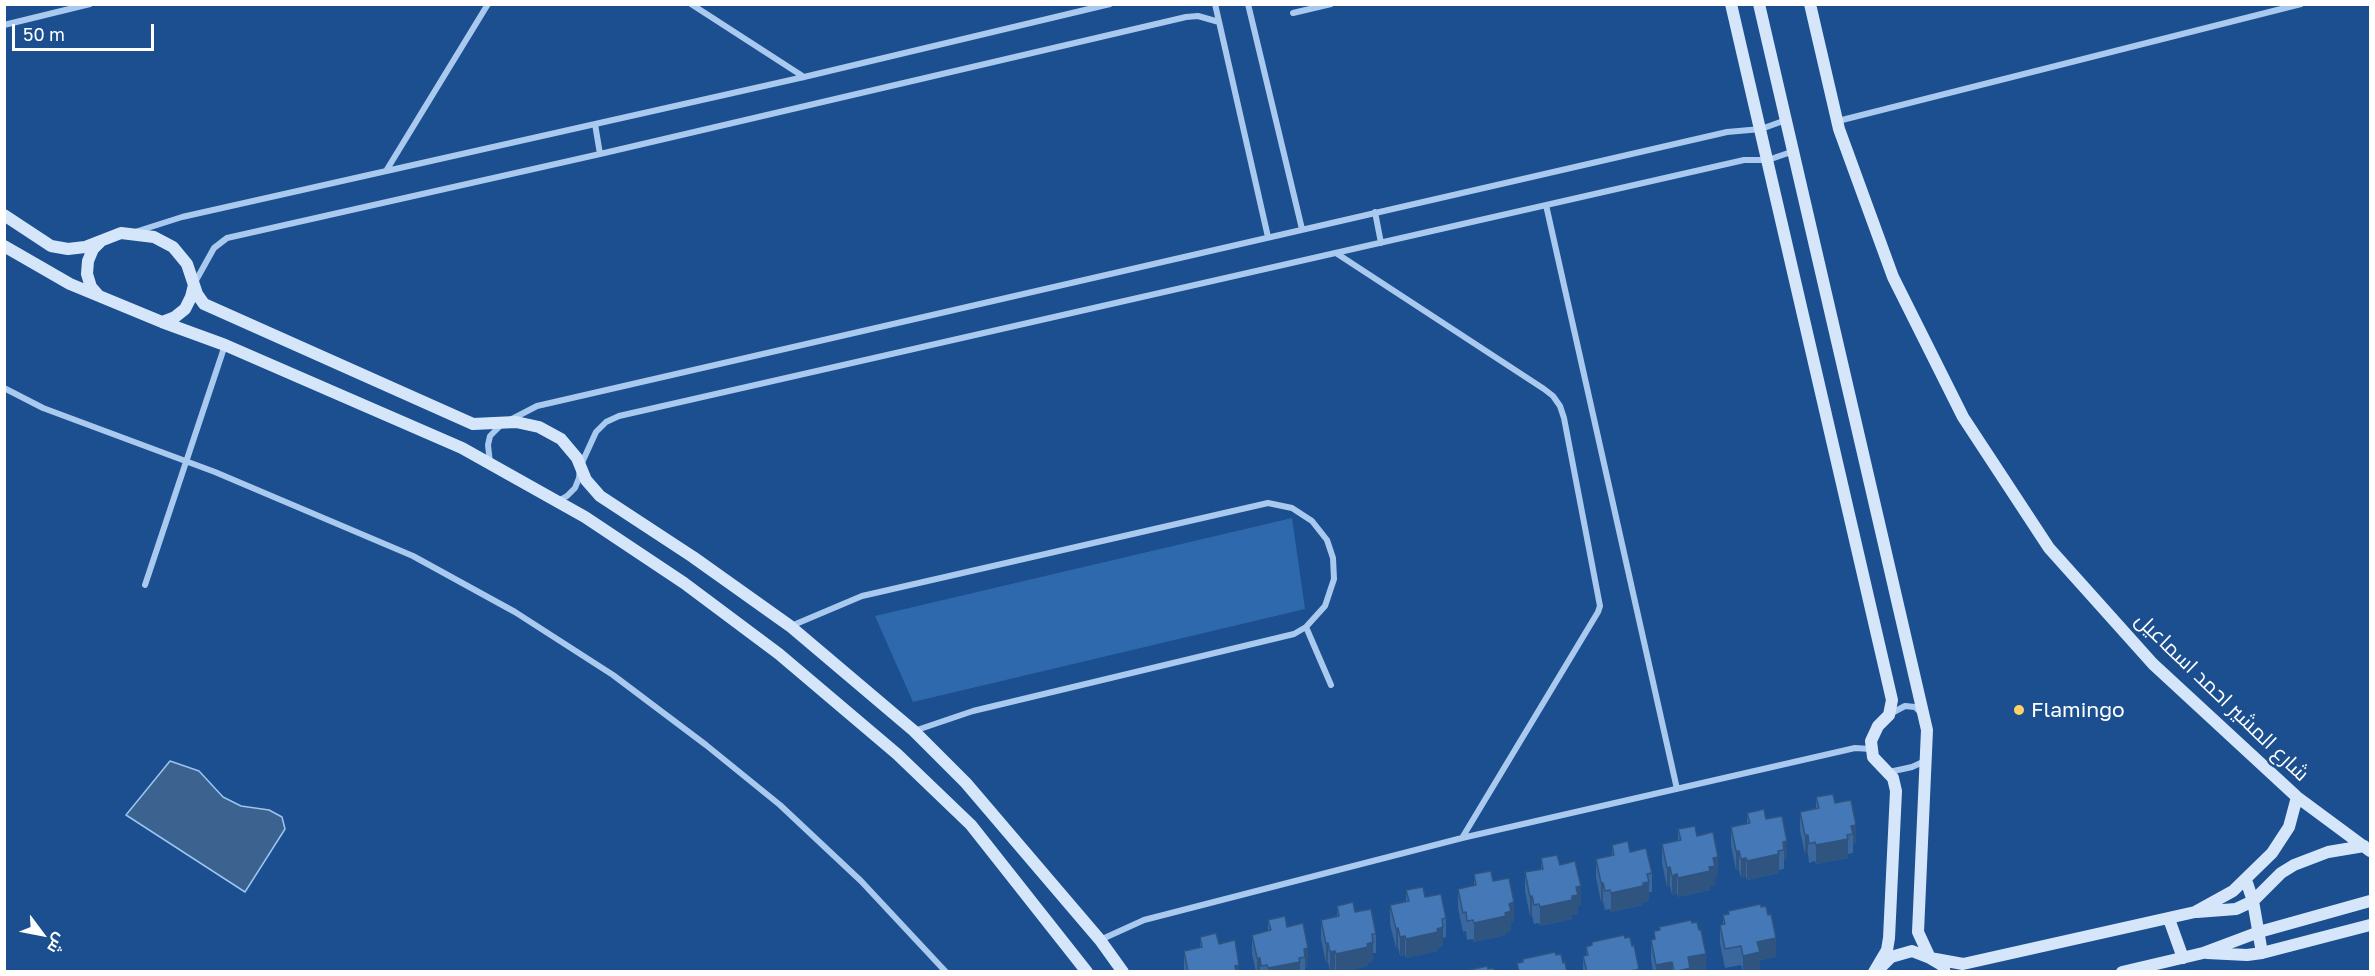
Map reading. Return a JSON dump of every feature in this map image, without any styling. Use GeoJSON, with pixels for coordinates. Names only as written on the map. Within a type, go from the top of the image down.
{"type":"FeatureCollection","features":[{"type":"Feature","properties":{"kind":"street"},"geometry":{"type":"LineString","coordinates":[[4,25],[90,4]]}},
{"type":"Feature","properties":{"kind":"street"},"geometry":{"type":"LineString","coordinates":[[386,171],[488,4]]}},
{"type":"Feature","properties":{"kind":"street"},"geometry":{"type":"LineString","coordinates":[[691,4],[804,76]]}},
{"type":"Feature","properties":{"kind":"street"},"geometry":{"type":"LineString","coordinates":[[133,233],[182,217],[1110,4]]}},
{"type":"Feature","properties":{"kind":"street"},"geometry":{"type":"LineString","coordinates":[[1215,4],[1268,237]]}},
{"type":"Feature","properties":{"kind":"street"},"geometry":{"type":"LineString","coordinates":[[1248,4],[1302,229]]}},
{"type":"Feature","properties":{"kind":"street"},"geometry":{"type":"LineString","coordinates":[[1293,13],[1331,4]]}},
{"type":"Feature","properties":{"kind":"street"},"geometry":{"type":"LineString","coordinates":[[1731,4],[1892,698],[1889,715],[1873,734],[1871,749],[1877,763],[1888,772],[1896,791],[1887,950],[1875,972]]}},
{"type":"Feature","properties":{"kind":"street"},"geometry":{"type":"LineString","coordinates":[[1759,4],[1927,730],[1918,932],[1930,958]]}},
{"type":"Feature","properties":{"kind":"street","name":"شارع المشير احمد اسماعيل"},"geometry":{"type":"LineString","coordinates":[[1810,4],[1838,121],[1898,287],[1963,417],[2049,548],[2154,664],[2296,797],[2367,849]]}},
{"type":"Feature","properties":{"kind":"street"},"geometry":{"type":"LineString","coordinates":[[1838,121],[2301,4]]}},
{"type":"Feature","properties":{"kind":"street"},"geometry":{"type":"LineString","coordinates":[[162,322],[185,309],[204,262],[214,248],[227,238],[600,154],[1186,17],[1198,16],[1219,22]]}},
{"type":"Feature","properties":{"kind":"street"},"geometry":{"type":"LineString","coordinates":[[490,463],[488,454],[490,436],[503,423],[537,406],[1737,129],[1761,129],[1787,120]]}},
{"type":"Feature","properties":{"kind":"street"},"geometry":{"type":"LineString","coordinates":[[595,124],[600,154]]}},
{"type":"Feature","properties":{"kind":"street"},"geometry":{"type":"LineString","coordinates":[[558,501],[575,488],[580,467],[596,432],[606,422],[619,416],[1744,160],[1768,160],[1794,152]]}},
{"type":"Feature","properties":{"kind":"street"},"geometry":{"type":"LineString","coordinates":[[1546,205],[1677,789]]}},
{"type":"Feature","properties":{"kind":"street"},"geometry":{"type":"LineString","coordinates":[[1375,212],[1381,243]]}},
{"type":"Feature","properties":{"kind":"street"},"geometry":{"type":"LineString","coordinates":[[4,215],[51,246],[68,249],[85,247],[121,233],[154,237],[173,247],[187,264],[196,294],[204,304],[473,424],[516,422],[539,427],[561,439],[577,458],[586,480],[600,496],[693,556],[790,626],[914,731],[966,783],[1101,940],[1123,972]]}},
{"type":"Feature","properties":{"kind":"street"},"geometry":{"type":"LineString","coordinates":[[100,297],[91,287],[87,274],[88,261],[93,249],[103,239]]}},
{"type":"Feature","properties":{"kind":"street"},"geometry":{"type":"LineString","coordinates":[[4,246],[40,268],[100,297],[225,345],[462,448],[558,501],[684,583],[779,654],[897,754],[971,825],[1087,972]]}},
{"type":"Feature","properties":{"kind":"street"},"geometry":{"type":"LineString","coordinates":[[1336,253],[1554,396],[1564,418],[1600,606],[1462,838]]}},
{"type":"Feature","properties":{"kind":"street"},"geometry":{"type":"LineString","coordinates":[[145,585],[225,345]]}},
{"type":"Feature","properties":{"kind":"street"},"geometry":{"type":"LineString","coordinates":[[4,388],[43,408],[215,472],[413,556],[515,612],[613,675],[713,750],[780,805],[861,881],[945,972]]}},
{"type":"Feature","properties":{"kind":"street"},"geometry":{"type":"LineString","coordinates":[[790,626],[862,596],[1268,503],[1292,508],[1312,521],[1327,540],[1333,558],[1334,579],[1325,606],[1306,627],[1294,634],[973,711],[914,731]]}},
{"type":"Feature","properties":{"kind":"street"},"geometry":{"type":"LineString","coordinates":[[1306,627],[1331,685]]}},
{"type":"Feature","properties":{"kind":"street"},"geometry":{"type":"LineString","coordinates":[[1889,715],[1905,706],[1915,707],[1923,715]]}},
{"type":"Feature","properties":{"kind":"street"},"geometry":{"type":"LineString","coordinates":[[1101,940],[1144,920],[1462,838],[1855,748],[1871,749]]}},
{"type":"Feature","properties":{"kind":"street"},"geometry":{"type":"LineString","coordinates":[[1888,772],[1912,767],[1926,760]]}},
{"type":"Feature","properties":{"kind":"street"},"geometry":{"type":"LineString","coordinates":[[2195,912],[2233,891],[2272,853],[2282,840],[2294,812],[2296,797]]}},
{"type":"Feature","properties":{"kind":"street"},"geometry":{"type":"LineString","coordinates":[[1930,958],[1963,964],[2195,912],[2236,909],[2253,901],[2281,873],[2294,865],[2328,852],[2367,849]]}},
{"type":"Feature","properties":{"kind":"street"},"geometry":{"type":"LineString","coordinates":[[2246,880],[2253,901],[2262,953]]}},
{"type":"Feature","properties":{"kind":"street"},"geometry":{"type":"LineString","coordinates":[[2122,972],[2203,953],[2259,932],[2370,901]]}},
{"type":"Feature","properties":{"kind":"street"},"geometry":{"type":"LineString","coordinates":[[2169,919],[2183,958]]}},
{"type":"Feature","properties":{"kind":"street"},"geometry":{"type":"LineString","coordinates":[[2203,953],[2247,955],[2262,953],[2370,926]]}},
{"type":"Feature","properties":{"kind":"street"},"geometry":{"type":"LineString","coordinates":[[1875,972],[1891,957],[1912,951],[1942,965],[1945,972]]}},
{"type":"Feature","properties":{"kind":"shaded area"},"geometry":{"type":"Polygon","coordinates":[[[1292,518],[1305,609],[913,702],[875,616],[1292,518]]]}},
{"type":"Feature","properties":{"kind":"shaded area"},"geometry":{"type":"Polygon","coordinates":[[[170,761],[199,771],[223,797],[241,806],[269,810],[282,817],[285,829],[245,892],[126,815],[170,761]]]}},
{"type":"Feature","properties":{"kind":"building"},"geometry":{"type":"Polygon","coordinates":[[[1833,794],[1835,803],[1851,800],[1856,825],[1851,826],[1853,834],[1847,835],[1848,839],[1816,845],[1815,842],[1809,844],[1800,812],[1819,808],[1816,797],[1833,794]]]}},
{"type":"Feature","properties":{"kind":"building"},"geometry":{"type":"Polygon","coordinates":[[[1764,809],[1766,819],[1782,816],[1787,841],[1783,842],[1784,850],[1778,851],[1779,854],[1747,861],[1746,858],[1741,859],[1739,851],[1736,851],[1731,827],[1750,823],[1747,813],[1764,809]]]}},
{"type":"Feature","properties":{"kind":"building"},"geometry":{"type":"Polygon","coordinates":[[[1695,826],[1697,836],[1713,832],[1718,857],[1713,858],[1715,866],[1709,867],[1710,871],[1678,878],[1677,874],[1672,876],[1670,867],[1667,868],[1662,844],[1681,840],[1678,829],[1695,826]]]}},
{"type":"Feature","properties":{"kind":"building"},"geometry":{"type":"Polygon","coordinates":[[[1628,841],[1630,852],[1646,848],[1652,873],[1647,874],[1649,882],[1643,883],[1643,886],[1611,893],[1610,890],[1605,891],[1596,859],[1614,855],[1612,845],[1628,841]]]}},
{"type":"Feature","properties":{"kind":"building"},"geometry":{"type":"Polygon","coordinates":[[[1557,855],[1560,865],[1575,861],[1581,886],[1576,887],[1578,895],[1572,896],[1572,900],[1540,907],[1539,904],[1534,905],[1525,872],[1543,869],[1541,858],[1557,855]]]}},
{"type":"Feature","properties":{"kind":"building"},"geometry":{"type":"Polygon","coordinates":[[[1491,871],[1493,881],[1509,878],[1514,902],[1509,904],[1511,911],[1505,913],[1506,916],[1474,923],[1473,920],[1467,921],[1458,889],[1476,885],[1474,874],[1491,871]]]}},
{"type":"Feature","properties":{"kind":"building"},"geometry":{"type":"Polygon","coordinates":[[[1423,887],[1425,897],[1441,894],[1446,918],[1442,919],[1443,927],[1437,929],[1438,932],[1406,939],[1405,936],[1400,937],[1390,905],[1409,901],[1406,890],[1423,887]]]}},
{"type":"Feature","properties":{"kind":"building"},"geometry":{"type":"Polygon","coordinates":[[[1353,902],[1355,912],[1371,909],[1376,934],[1372,934],[1373,942],[1367,944],[1368,947],[1336,954],[1335,951],[1330,952],[1321,920],[1339,916],[1337,906],[1353,902]]]}},
{"type":"Feature","properties":{"kind":"building"},"geometry":{"type":"Polygon","coordinates":[[[1761,904],[1761,907],[1766,906],[1768,915],[1771,914],[1776,938],[1757,942],[1760,952],[1743,956],[1741,946],[1725,949],[1720,925],[1725,924],[1723,915],[1729,914],[1728,911],[1761,904]]]}},
{"type":"Feature","properties":{"kind":"building"},"geometry":{"type":"Polygon","coordinates":[[[1285,916],[1287,927],[1303,923],[1308,948],[1304,949],[1305,957],[1299,958],[1300,962],[1268,968],[1267,965],[1261,966],[1252,935],[1271,930],[1268,920],[1285,916]]]}},
{"type":"Feature","properties":{"kind":"building"},"geometry":{"type":"Polygon","coordinates":[[[1691,920],[1692,923],[1697,922],[1701,930],[1706,954],[1688,957],[1690,968],[1675,972],[1672,962],[1656,965],[1651,940],[1655,939],[1654,931],[1660,930],[1659,927],[1691,920]]]}},
{"type":"Feature","properties":{"kind":"building"},"geometry":{"type":"Polygon","coordinates":[[[1216,933],[1219,944],[1235,940],[1239,965],[1235,966],[1236,972],[1188,972],[1184,951],[1202,947],[1200,937],[1216,933]]]}},
{"type":"Feature","properties":{"kind":"building"},"geometry":{"type":"Polygon","coordinates":[[[1624,935],[1625,938],[1630,937],[1632,946],[1634,945],[1639,969],[1628,972],[1587,972],[1583,956],[1588,955],[1586,947],[1592,945],[1592,942],[1624,935]]]}},
{"type":"Feature","properties":{"kind":"building"},"geometry":{"type":"Polygon","coordinates":[[[1555,952],[1556,955],[1561,954],[1567,972],[1519,972],[1517,963],[1523,962],[1523,959],[1555,952]]]}},
{"type":"Feature","properties":{"kind":"building"},"geometry":{"type":"Polygon","coordinates":[[[1487,966],[1488,969],[1493,968],[1494,972],[1461,972],[1487,966]]]}},
{"type":"Feature","properties":{"kind":"place","name":"Flamingo"},"geometry":{"type":"Point","coordinates":[2019,710]}}]}
